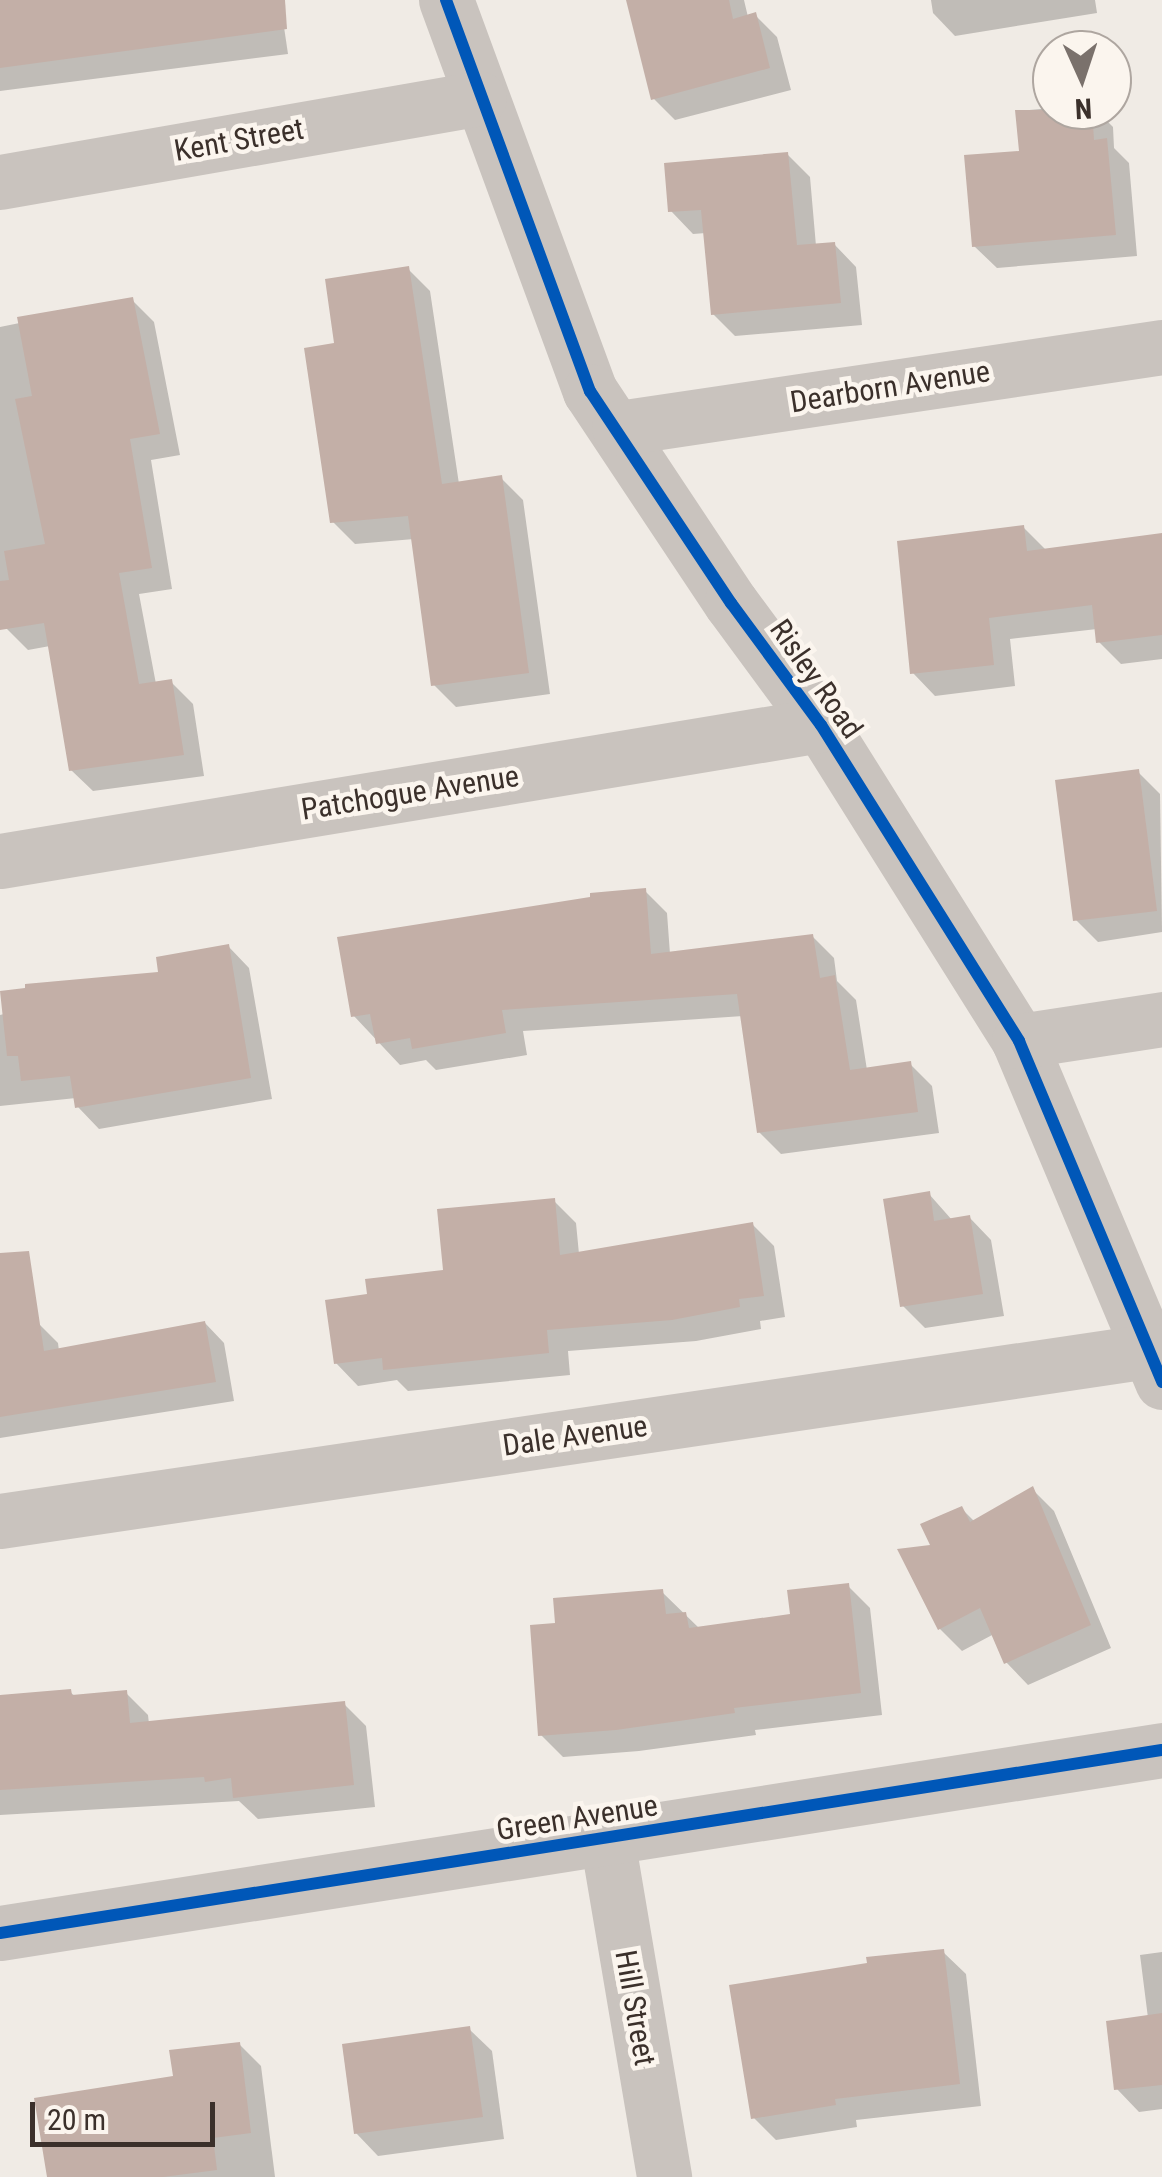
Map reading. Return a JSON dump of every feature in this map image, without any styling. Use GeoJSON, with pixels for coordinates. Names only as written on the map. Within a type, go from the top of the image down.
{"type":"FeatureCollection","features":[{"type":"Feature","properties":{"kind":"street","name":"Risley Road"},"geometry":{"type":"LineString","coordinates":[[446,0],[478,98],[590,390],[619,428],[731,604],[820,726],[1019,1041],[1156,1366]]}},
{"type":"Feature","properties":{"kind":"street","name":"Kent Street"},"geometry":{"type":"LineString","coordinates":[[0,182],[478,98]]}},
{"type":"Feature","properties":{"kind":"street","name":"Dearborn Avenue"},"geometry":{"type":"LineString","coordinates":[[619,428],[1162,347]]}},
{"type":"Feature","properties":{"kind":"street","name":"Patchogue Avenue"},"geometry":{"type":"LineString","coordinates":[[0,861],[820,726]]}},
{"type":"Feature","properties":{"kind":"street"},"geometry":{"type":"LineString","coordinates":[[1019,1041],[1162,1020]]}},
{"type":"Feature","properties":{"kind":"street","name":"Dale Avenue"},"geometry":{"type":"LineString","coordinates":[[0,1521],[1156,1366]]}},
{"type":"Feature","properties":{"kind":"street","name":"Green Avenue"},"geometry":{"type":"LineString","coordinates":[[0,1933],[1162,1750]]}},
{"type":"Feature","properties":{"kind":"street","name":"Hill Street"},"geometry":{"type":"LineString","coordinates":[[607,1839],[664,2177]]}},
{"type":"Feature","properties":{"kind":"building"},"geometry":{"type":"Polygon","coordinates":[[[0,0],[285,0],[287,29],[0,68],[0,0]]]}},
{"type":"Feature","properties":{"kind":"building"},"geometry":{"type":"Polygon","coordinates":[[[626,0],[729,0],[733,19],[756,12],[770,68],[651,100],[626,0]]]}},
{"type":"Feature","properties":{"kind":"building"},"geometry":{"type":"Polygon","coordinates":[[[1015,110],[1032,110],[1032,130],[1093,130],[1094,140],[1107,138],[1116,235],[972,247],[964,155],[1019,151],[1015,110]]]}},
{"type":"Feature","properties":{"kind":"building"},"geometry":{"type":"Polygon","coordinates":[[[788,152],[797,245],[835,242],[841,303],[711,315],[701,210],[668,212],[664,163],[788,152]]]}},
{"type":"Feature","properties":{"kind":"building"},"geometry":{"type":"Polygon","coordinates":[[[409,266],[442,484],[502,475],[529,673],[431,686],[408,516],[330,523],[304,348],[334,343],[325,279],[409,266]]]}},
{"type":"Feature","properties":{"kind":"building"},"geometry":{"type":"Polygon","coordinates":[[[133,297],[160,434],[130,439],[152,568],[119,573],[139,684],[172,679],[184,755],[69,771],[44,623],[0,630],[0,581],[9,580],[4,551],[45,544],[15,399],[32,396],[17,317],[133,297]]]}},
{"type":"Feature","properties":{"kind":"building"},"geometry":{"type":"Polygon","coordinates":[[[1024,525],[1027,551],[1162,533],[1162,635],[1096,643],[1092,605],[989,618],[994,665],[910,674],[897,541],[1024,525]]]}},
{"type":"Feature","properties":{"kind":"building"},"geometry":{"type":"Polygon","coordinates":[[[1139,769],[1157,911],[1073,921],[1055,780],[1139,769]]]}},
{"type":"Feature","properties":{"kind":"building"},"geometry":{"type":"Polygon","coordinates":[[[646,888],[651,954],[813,934],[820,978],[835,975],[850,1070],[911,1061],[918,1112],[757,1133],[737,994],[502,1010],[506,1033],[412,1049],[410,1038],[376,1044],[370,1014],[351,1017],[337,937],[590,897],[590,893],[646,888]]]}},
{"type":"Feature","properties":{"kind":"building"},"geometry":{"type":"Polygon","coordinates":[[[229,944],[251,1078],[75,1108],[70,1076],[21,1081],[18,1056],[7,1056],[0,991],[25,988],[25,984],[158,972],[156,957],[229,944]]]}},
{"type":"Feature","properties":{"kind":"building"},"geometry":{"type":"Polygon","coordinates":[[[930,1191],[934,1221],[970,1215],[983,1294],[900,1307],[883,1199],[930,1191]]]}},
{"type":"Feature","properties":{"kind":"building"},"geometry":{"type":"Polygon","coordinates":[[[555,1198],[560,1255],[753,1222],[764,1296],[739,1299],[740,1307],[672,1320],[547,1330],[549,1353],[383,1370],[382,1358],[334,1364],[325,1300],[367,1294],[365,1279],[443,1270],[437,1209],[555,1198]]]}},
{"type":"Feature","properties":{"kind":"building"},"geometry":{"type":"Polygon","coordinates":[[[29,1251],[44,1351],[205,1321],[216,1382],[0,1417],[0,1253],[29,1251]]]}},
{"type":"Feature","properties":{"kind":"building"},"geometry":{"type":"Polygon","coordinates":[[[1033,1486],[1091,1625],[1004,1664],[980,1608],[938,1630],[897,1549],[930,1545],[920,1524],[962,1506],[970,1522],[1033,1486]]]}},
{"type":"Feature","properties":{"kind":"building"},"geometry":{"type":"Polygon","coordinates":[[[849,1583],[861,1693],[734,1708],[735,1713],[616,1730],[538,1736],[530,1625],[555,1623],[553,1598],[663,1589],[666,1614],[686,1612],[689,1628],[790,1614],[787,1590],[849,1583]]]}},
{"type":"Feature","properties":{"kind":"building"},"geometry":{"type":"Polygon","coordinates":[[[71,1689],[72,1695],[127,1690],[130,1723],[345,1701],[354,1785],[233,1798],[231,1778],[205,1782],[204,1777],[0,1790],[0,1695],[71,1689]]]}},
{"type":"Feature","properties":{"kind":"building"},"geometry":{"type":"Polygon","coordinates":[[[944,1949],[960,2084],[835,2099],[836,2105],[751,2119],[729,1985],[867,1963],[866,1957],[944,1949]]]}},
{"type":"Feature","properties":{"kind":"building"},"geometry":{"type":"Polygon","coordinates":[[[1162,2013],[1162,2085],[1114,2090],[1106,2021],[1162,2013]]]}},
{"type":"Feature","properties":{"kind":"building"},"geometry":{"type":"Polygon","coordinates":[[[470,2026],[483,2117],[354,2134],[342,2044],[470,2026]]]}},
{"type":"Feature","properties":{"kind":"building"},"geometry":{"type":"Polygon","coordinates":[[[240,2042],[251,2133],[213,2138],[217,2170],[163,2177],[47,2177],[34,2098],[173,2076],[169,2050],[240,2042]]]}},
{"type":"Feature","properties":{"kind":"cycle path"},"geometry":{"type":"LineString","coordinates":[[446,0],[590,391],[731,603],[821,725],[1019,1041],[1162,1382]]}},
{"type":"Feature","properties":{"kind":"cycle path"},"geometry":{"type":"LineString","coordinates":[[0,1933],[1162,1750]]}}]}
